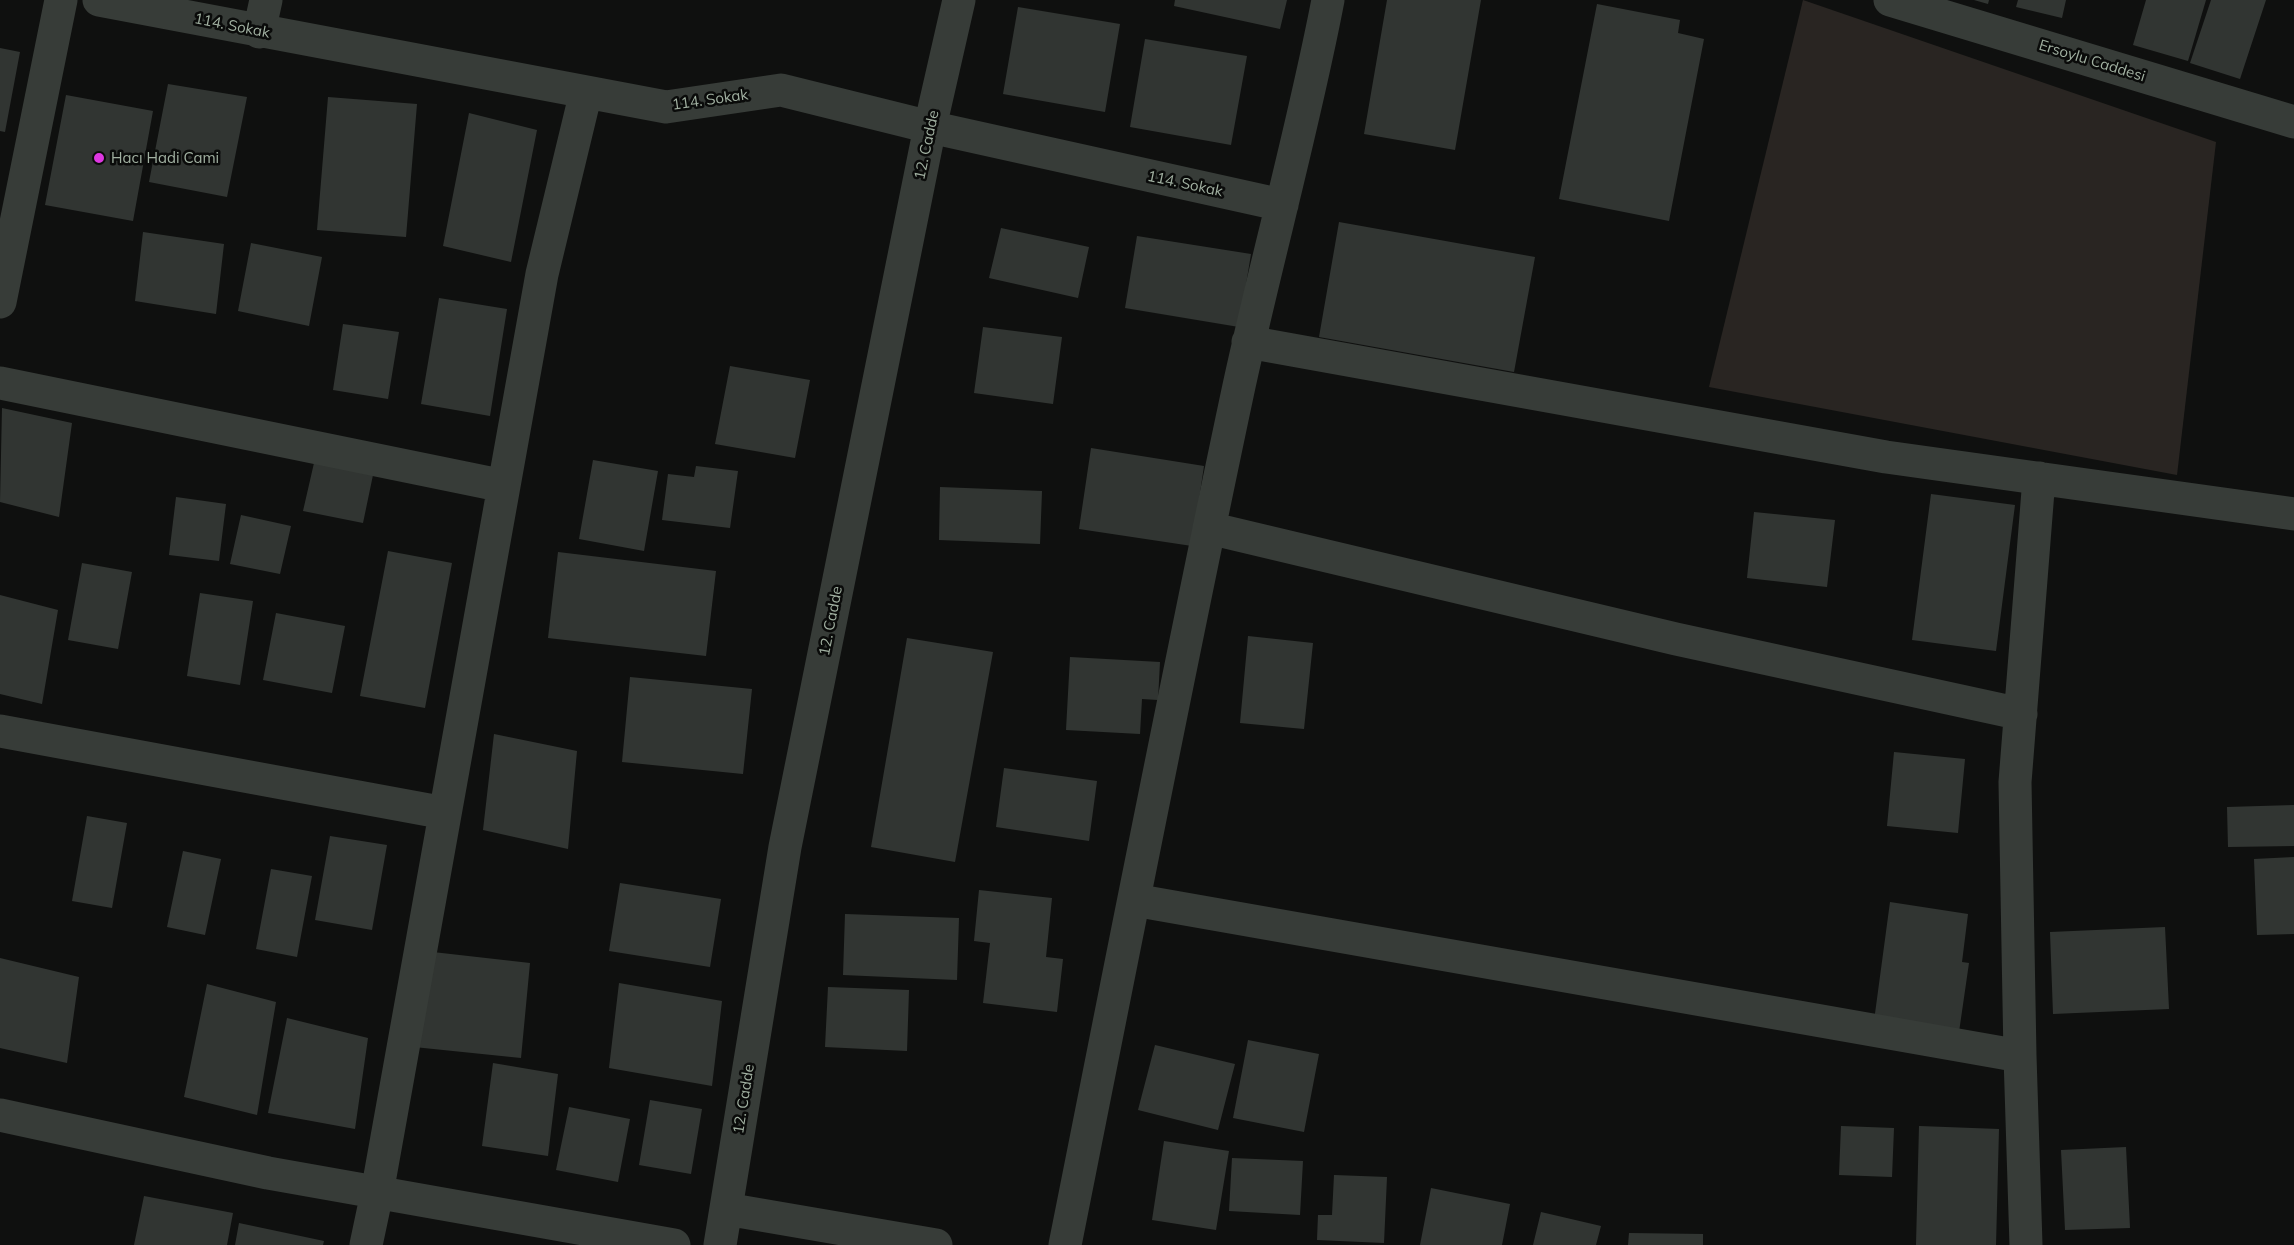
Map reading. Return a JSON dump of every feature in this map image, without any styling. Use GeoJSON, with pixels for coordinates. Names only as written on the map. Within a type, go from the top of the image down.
{"type":"FeatureCollection","features":[{"type":"Feature","properties":{"kind":"street"},"geometry":{"type":"LineString","coordinates":[[0,302],[61,0]]}},
{"type":"Feature","properties":{"kind":"street","name":"114. Sokak"},"geometry":{"type":"LineString","coordinates":[[99,0],[666,107],[781,90],[930,127],[1282,205]]}},
{"type":"Feature","properties":{"kind":"street"},"geometry":{"type":"LineString","coordinates":[[260,32],[266,0]]}},
{"type":"Feature","properties":{"kind":"street","name":"12. Cadde"},"geometry":{"type":"LineString","coordinates":[[720,1245],[785,847],[930,127],[958,0]]}},
{"type":"Feature","properties":{"kind":"street"},"geometry":{"type":"LineString","coordinates":[[1065,1245],[1248,342],[1282,205],[1328,0]]}},
{"type":"Feature","properties":{"kind":"street","name":"Ersoylu Caddesi"},"geometry":{"type":"LineString","coordinates":[[1890,0],[2294,122]]}},
{"type":"Feature","properties":{"kind":"street"},"geometry":{"type":"LineString","coordinates":[[366,1245],[542,274],[586,92]]}},
{"type":"Feature","properties":{"kind":"street"},"geometry":{"type":"LineString","coordinates":[[1248,342],[1886,457],[2294,514]]}},
{"type":"Feature","properties":{"kind":"street"},"geometry":{"type":"LineString","coordinates":[[0,383],[504,486]]}},
{"type":"Feature","properties":{"kind":"street"},"geometry":{"type":"LineString","coordinates":[[2026,1245],[2015,782],[2039,478]]}},
{"type":"Feature","properties":{"kind":"street"},"geometry":{"type":"LineString","coordinates":[[1209,528],[1676,639],[2021,714]]}},
{"type":"Feature","properties":{"kind":"street"},"geometry":{"type":"LineString","coordinates":[[0,731],[445,813]]}},
{"type":"Feature","properties":{"kind":"street"},"geometry":{"type":"LineString","coordinates":[[1134,900],[2020,1056]]}},
{"type":"Feature","properties":{"kind":"street"},"geometry":{"type":"LineString","coordinates":[[0,1115],[268,1173],[674,1245]]}},
{"type":"Feature","properties":{"kind":"street"},"geometry":{"type":"LineString","coordinates":[[726,1209],[936,1245]]}},
{"type":"Feature","properties":{"kind":"shaded area"},"geometry":{"type":"Polygon","coordinates":[[[1803,0],[2216,142],[2177,475],[1709,387],[1803,0]]]}},
{"type":"Feature","properties":{"kind":"building"},"geometry":{"type":"Polygon","coordinates":[[[1175,0],[1287,0],[1280,29],[1174,6],[1175,0]]]}},
{"type":"Feature","properties":{"kind":"building"},"geometry":{"type":"Polygon","coordinates":[[[1387,0],[1481,0],[1455,150],[1364,134],[1387,0]]]}},
{"type":"Feature","properties":{"kind":"building"},"geometry":{"type":"Polygon","coordinates":[[[1974,0],[1989,0],[1988,4],[1974,0]]]}},
{"type":"Feature","properties":{"kind":"building"},"geometry":{"type":"Polygon","coordinates":[[[2018,0],[2066,0],[2062,18],[2016,7],[2018,0]]]}},
{"type":"Feature","properties":{"kind":"building"},"geometry":{"type":"Polygon","coordinates":[[[2146,0],[2206,0],[2188,61],[2133,45],[2146,0]]]}},
{"type":"Feature","properties":{"kind":"building"},"geometry":{"type":"Polygon","coordinates":[[[2211,0],[2266,0],[2240,79],[2190,63],[2211,0]]]}},
{"type":"Feature","properties":{"kind":"building"},"geometry":{"type":"Polygon","coordinates":[[[1597,4],[1680,20],[1678,33],[1704,39],[1669,221],[1559,199],[1597,4]]]}},
{"type":"Feature","properties":{"kind":"building"},"geometry":{"type":"Polygon","coordinates":[[[1018,7],[1120,24],[1105,112],[1003,94],[1018,7]]]}},
{"type":"Feature","properties":{"kind":"building"},"geometry":{"type":"Polygon","coordinates":[[[1145,39],[1247,56],[1231,145],[1130,127],[1145,39]]]}},
{"type":"Feature","properties":{"kind":"building"},"geometry":{"type":"Polygon","coordinates":[[[0,48],[20,52],[5,132],[0,131],[0,48]]]}},
{"type":"Feature","properties":{"kind":"building"},"geometry":{"type":"Polygon","coordinates":[[[168,84],[247,97],[227,197],[149,182],[168,84]]]}},
{"type":"Feature","properties":{"kind":"building","name":"Hacı Hadi Cami"},"geometry":{"type":"Polygon","coordinates":[[[66,95],[153,111],[133,221],[45,205],[66,95]]]}},
{"type":"Feature","properties":{"kind":"building"},"geometry":{"type":"Polygon","coordinates":[[[328,97],[417,104],[406,237],[317,230],[328,97]]]}},
{"type":"Feature","properties":{"kind":"building"},"geometry":{"type":"Polygon","coordinates":[[[469,113],[537,130],[511,262],[443,246],[469,113]]]}},
{"type":"Feature","properties":{"kind":"building"},"geometry":{"type":"Polygon","coordinates":[[[1339,222],[1535,257],[1514,372],[1319,337],[1339,222]]]}},
{"type":"Feature","properties":{"kind":"building"},"geometry":{"type":"Polygon","coordinates":[[[1001,228],[1089,247],[1078,298],[989,278],[1001,228]]]}},
{"type":"Feature","properties":{"kind":"building"},"geometry":{"type":"Polygon","coordinates":[[[143,232],[224,244],[216,314],[135,301],[143,232]]]}},
{"type":"Feature","properties":{"kind":"building"},"geometry":{"type":"Polygon","coordinates":[[[1137,236],[1251,254],[1239,327],[1125,308],[1137,236]]]}},
{"type":"Feature","properties":{"kind":"building"},"geometry":{"type":"Polygon","coordinates":[[[251,243],[322,257],[309,326],[238,311],[251,243]]]}},
{"type":"Feature","properties":{"kind":"building"},"geometry":{"type":"Polygon","coordinates":[[[439,298],[507,309],[490,416],[421,404],[439,298]]]}},
{"type":"Feature","properties":{"kind":"building"},"geometry":{"type":"Polygon","coordinates":[[[343,324],[399,332],[388,399],[333,390],[343,324]]]}},
{"type":"Feature","properties":{"kind":"building"},"geometry":{"type":"Polygon","coordinates":[[[983,327],[1062,337],[1053,404],[974,393],[983,327]]]}},
{"type":"Feature","properties":{"kind":"building"},"geometry":{"type":"Polygon","coordinates":[[[730,366],[810,380],[795,458],[715,444],[730,366]]]}},
{"type":"Feature","properties":{"kind":"building"},"geometry":{"type":"Polygon","coordinates":[[[2,408],[72,423],[59,517],[0,502],[2,408]]]}},
{"type":"Feature","properties":{"kind":"building"},"geometry":{"type":"Polygon","coordinates":[[[1091,448],[1204,466],[1192,546],[1079,529],[1091,448]]]}},
{"type":"Feature","properties":{"kind":"building"},"geometry":{"type":"Polygon","coordinates":[[[593,460],[658,471],[644,551],[579,539],[593,460]]]}},
{"type":"Feature","properties":{"kind":"building"},"geometry":{"type":"Polygon","coordinates":[[[314,463],[373,475],[363,523],[303,511],[314,463]]]}},
{"type":"Feature","properties":{"kind":"building"},"geometry":{"type":"Polygon","coordinates":[[[696,466],[738,471],[730,528],[662,520],[668,474],[694,477],[696,466]]]}},
{"type":"Feature","properties":{"kind":"building"},"geometry":{"type":"Polygon","coordinates":[[[940,487],[1042,491],[1040,544],[939,540],[940,487]]]}},
{"type":"Feature","properties":{"kind":"building"},"geometry":{"type":"Polygon","coordinates":[[[1931,494],[2015,505],[1996,651],[1912,640],[1931,494]]]}},
{"type":"Feature","properties":{"kind":"building"},"geometry":{"type":"Polygon","coordinates":[[[176,497],[226,504],[219,561],[169,555],[176,497]]]}},
{"type":"Feature","properties":{"kind":"building"},"geometry":{"type":"Polygon","coordinates":[[[1754,512],[1835,520],[1827,587],[1747,578],[1754,512]]]}},
{"type":"Feature","properties":{"kind":"building"},"geometry":{"type":"Polygon","coordinates":[[[241,515],[291,526],[280,574],[230,564],[241,515]]]}},
{"type":"Feature","properties":{"kind":"building"},"geometry":{"type":"Polygon","coordinates":[[[388,551],[452,563],[425,708],[360,696],[388,551]]]}},
{"type":"Feature","properties":{"kind":"building"},"geometry":{"type":"Polygon","coordinates":[[[558,552],[716,571],[706,656],[548,638],[558,552]]]}},
{"type":"Feature","properties":{"kind":"building"},"geometry":{"type":"Polygon","coordinates":[[[82,563],[132,572],[118,649],[68,640],[82,563]]]}},
{"type":"Feature","properties":{"kind":"building"},"geometry":{"type":"Polygon","coordinates":[[[200,593],[253,601],[240,685],[187,676],[200,593]]]}},
{"type":"Feature","properties":{"kind":"building"},"geometry":{"type":"Polygon","coordinates":[[[0,595],[58,610],[42,704],[0,694],[0,595]]]}},
{"type":"Feature","properties":{"kind":"building"},"geometry":{"type":"Polygon","coordinates":[[[276,613],[345,626],[332,693],[263,680],[276,613]]]}},
{"type":"Feature","properties":{"kind":"building"},"geometry":{"type":"Polygon","coordinates":[[[1248,636],[1313,643],[1304,729],[1240,723],[1248,636]]]}},
{"type":"Feature","properties":{"kind":"building"},"geometry":{"type":"Polygon","coordinates":[[[907,638],[993,652],[955,862],[871,847],[907,638]]]}},
{"type":"Feature","properties":{"kind":"building"},"geometry":{"type":"Polygon","coordinates":[[[1070,657],[1160,662],[1158,700],[1142,699],[1140,734],[1066,730],[1070,657]]]}},
{"type":"Feature","properties":{"kind":"building"},"geometry":{"type":"Polygon","coordinates":[[[630,677],[752,689],[743,774],[622,762],[630,677]]]}},
{"type":"Feature","properties":{"kind":"building"},"geometry":{"type":"Polygon","coordinates":[[[494,734],[577,751],[568,849],[483,830],[494,734]]]}},
{"type":"Feature","properties":{"kind":"building"},"geometry":{"type":"Polygon","coordinates":[[[1894,752],[1965,759],[1958,833],[1887,826],[1894,752]]]}},
{"type":"Feature","properties":{"kind":"building"},"geometry":{"type":"Polygon","coordinates":[[[1004,768],[1097,781],[1089,841],[996,827],[1004,768]]]}},
{"type":"Feature","properties":{"kind":"building"},"geometry":{"type":"Polygon","coordinates":[[[2294,805],[2294,846],[2228,847],[2227,807],[2294,805]]]}},
{"type":"Feature","properties":{"kind":"building"},"geometry":{"type":"Polygon","coordinates":[[[87,816],[127,823],[112,908],[72,901],[87,816]]]}},
{"type":"Feature","properties":{"kind":"building"},"geometry":{"type":"Polygon","coordinates":[[[330,836],[387,845],[372,930],[315,920],[330,836]]]}},
{"type":"Feature","properties":{"kind":"building"},"geometry":{"type":"Polygon","coordinates":[[[183,851],[221,859],[205,935],[167,927],[183,851]]]}},
{"type":"Feature","properties":{"kind":"building"},"geometry":{"type":"Polygon","coordinates":[[[2294,857],[2294,934],[2257,935],[2254,859],[2294,857]]]}},
{"type":"Feature","properties":{"kind":"building"},"geometry":{"type":"Polygon","coordinates":[[[271,869],[312,876],[297,957],[256,949],[271,869]]]}},
{"type":"Feature","properties":{"kind":"building"},"geometry":{"type":"Polygon","coordinates":[[[620,883],[721,899],[710,967],[609,951],[620,883]]]}},
{"type":"Feature","properties":{"kind":"building"},"geometry":{"type":"Polygon","coordinates":[[[979,890],[1052,898],[1046,957],[1063,959],[1057,1012],[983,1003],[990,943],[974,941],[979,890]]]}},
{"type":"Feature","properties":{"kind":"building"},"geometry":{"type":"Polygon","coordinates":[[[1890,902],[1968,914],[1962,962],[1969,963],[1959,1032],[1874,1021],[1890,902]]]}},
{"type":"Feature","properties":{"kind":"building"},"geometry":{"type":"Polygon","coordinates":[[[845,914],[959,918],[957,980],[843,975],[845,914]]]}},
{"type":"Feature","properties":{"kind":"building"},"geometry":{"type":"Polygon","coordinates":[[[2165,927],[2169,1009],[2053,1014],[2050,932],[2165,927]]]}},
{"type":"Feature","properties":{"kind":"building"},"geometry":{"type":"Polygon","coordinates":[[[424,951],[530,963],[521,1058],[414,1047],[424,951]]]}},
{"type":"Feature","properties":{"kind":"building"},"geometry":{"type":"Polygon","coordinates":[[[0,958],[79,977],[67,1063],[0,1048],[0,958]]]}},
{"type":"Feature","properties":{"kind":"building"},"geometry":{"type":"Polygon","coordinates":[[[619,983],[722,1001],[712,1086],[609,1068],[619,983]]]}},
{"type":"Feature","properties":{"kind":"building"},"geometry":{"type":"Polygon","coordinates":[[[207,984],[276,1002],[257,1115],[184,1097],[207,984]]]}},
{"type":"Feature","properties":{"kind":"building"},"geometry":{"type":"Polygon","coordinates":[[[828,987],[909,990],[907,1051],[825,1047],[828,987]]]}},
{"type":"Feature","properties":{"kind":"building"},"geometry":{"type":"Polygon","coordinates":[[[287,1018],[368,1038],[355,1129],[268,1113],[287,1018]]]}},
{"type":"Feature","properties":{"kind":"building"},"geometry":{"type":"Polygon","coordinates":[[[1248,1040],[1319,1054],[1304,1132],[1233,1118],[1248,1040]]]}},
{"type":"Feature","properties":{"kind":"building"},"geometry":{"type":"Polygon","coordinates":[[[1155,1045],[1235,1064],[1218,1130],[1138,1110],[1155,1045]]]}},
{"type":"Feature","properties":{"kind":"building"},"geometry":{"type":"Polygon","coordinates":[[[493,1063],[558,1074],[548,1156],[482,1146],[493,1063]]]}},
{"type":"Feature","properties":{"kind":"building"},"geometry":{"type":"Polygon","coordinates":[[[650,1100],[702,1109],[691,1174],[639,1165],[650,1100]]]}},
{"type":"Feature","properties":{"kind":"building"},"geometry":{"type":"Polygon","coordinates":[[[569,1107],[630,1119],[618,1182],[556,1170],[569,1107]]]}},
{"type":"Feature","properties":{"kind":"building"},"geometry":{"type":"Polygon","coordinates":[[[1841,1126],[1894,1128],[1892,1177],[1839,1175],[1841,1126]]]}},
{"type":"Feature","properties":{"kind":"building"},"geometry":{"type":"Polygon","coordinates":[[[1919,1126],[1999,1129],[1996,1245],[1916,1245],[1919,1126]]]}},
{"type":"Feature","properties":{"kind":"building"},"geometry":{"type":"Polygon","coordinates":[[[1164,1141],[1229,1151],[1216,1230],[1152,1220],[1164,1141]]]}},
{"type":"Feature","properties":{"kind":"building"},"geometry":{"type":"Polygon","coordinates":[[[2126,1147],[2130,1228],[2065,1230],[2061,1150],[2126,1147]]]}},
{"type":"Feature","properties":{"kind":"building"},"geometry":{"type":"Polygon","coordinates":[[[1232,1158],[1303,1161],[1300,1215],[1229,1211],[1232,1158]]]}},
{"type":"Feature","properties":{"kind":"building"},"geometry":{"type":"Polygon","coordinates":[[[1334,1175],[1387,1177],[1384,1243],[1317,1240],[1318,1215],[1332,1215],[1334,1175]]]}},
{"type":"Feature","properties":{"kind":"building"},"geometry":{"type":"Polygon","coordinates":[[[1431,1188],[1510,1204],[1502,1245],[1420,1245],[1431,1188]]]}},
{"type":"Feature","properties":{"kind":"building"},"geometry":{"type":"Polygon","coordinates":[[[144,1196],[233,1213],[227,1245],[134,1245],[144,1196]]]}},
{"type":"Feature","properties":{"kind":"building"},"geometry":{"type":"Polygon","coordinates":[[[1541,1212],[1601,1226],[1596,1245],[1533,1245],[1541,1212]]]}},
{"type":"Feature","properties":{"kind":"building"},"geometry":{"type":"Polygon","coordinates":[[[239,1223],[324,1241],[323,1245],[235,1245],[239,1223]]]}},
{"type":"Feature","properties":{"kind":"building"},"geometry":{"type":"Polygon","coordinates":[[[1629,1233],[1703,1234],[1703,1245],[1628,1245],[1629,1233]]]}},
{"type":"Feature","properties":{"kind":"place","name":"Hacı Hadi Cami"},"geometry":{"type":"Point","coordinates":[99,158]}}]}
